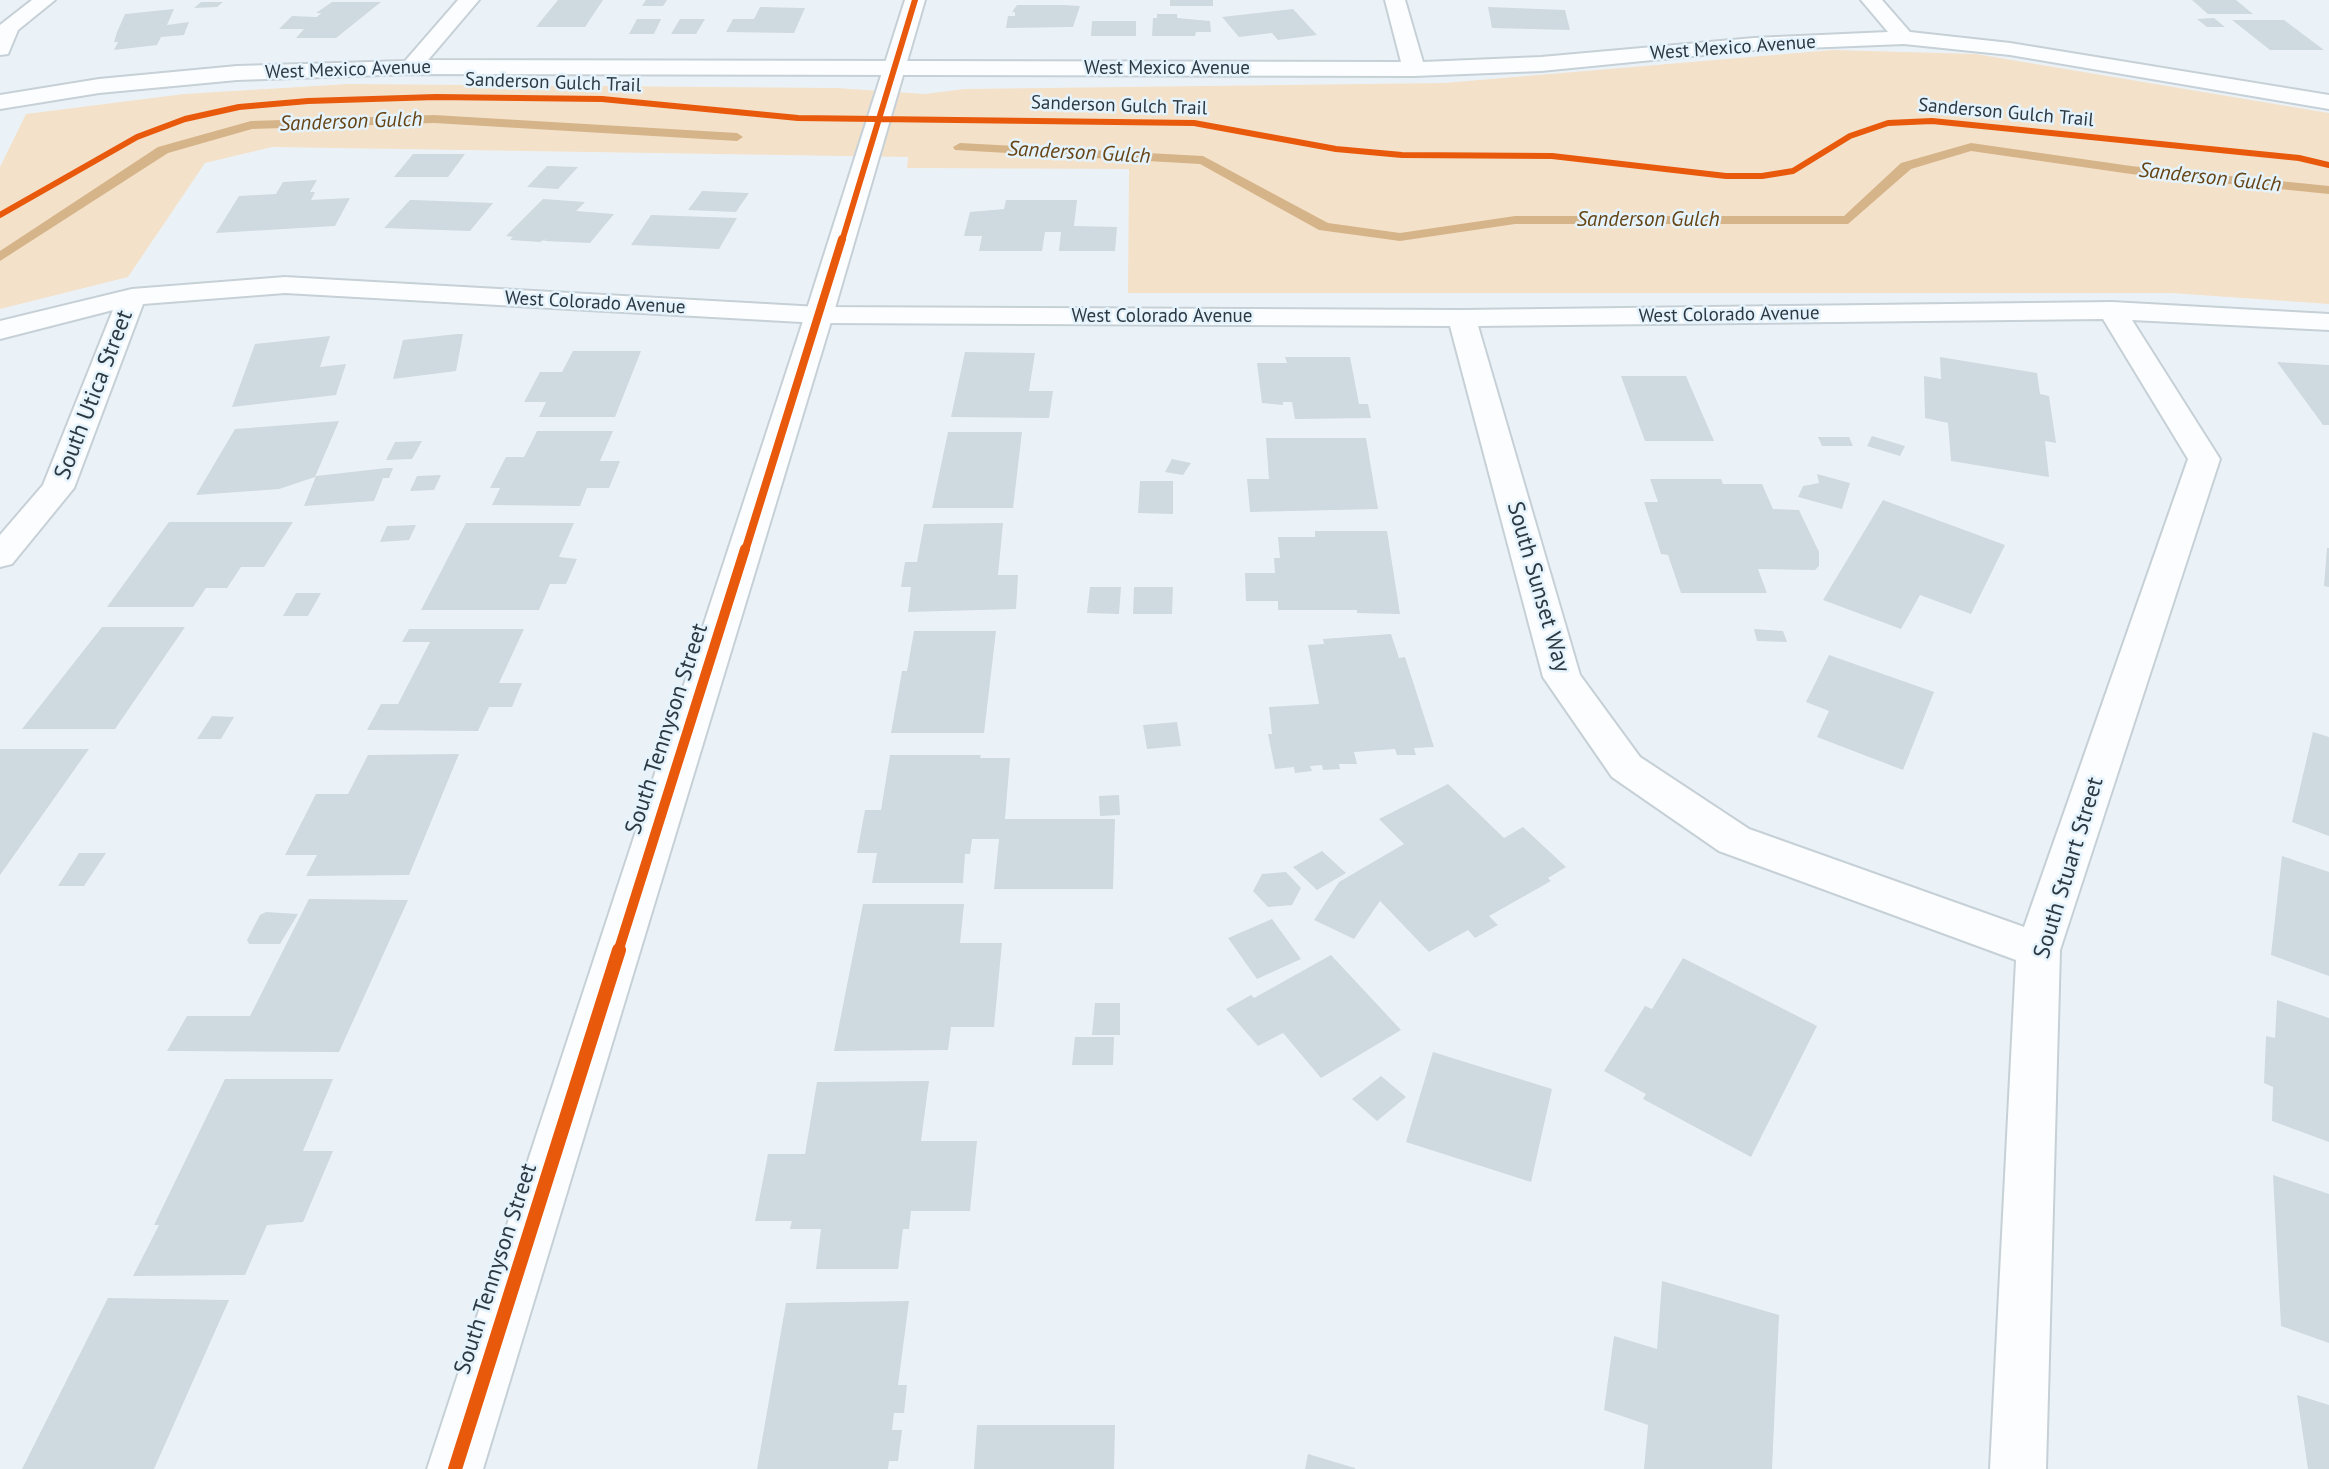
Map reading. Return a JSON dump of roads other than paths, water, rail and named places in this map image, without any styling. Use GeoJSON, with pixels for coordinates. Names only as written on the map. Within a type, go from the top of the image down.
{"type":"FeatureCollection","features":[{"type":"Feature","properties":{"kind":"street"},"geometry":{"type":"LineString","coordinates":[[0,49],[9,26],[45,0]]}},
{"type":"Feature","properties":{"kind":"street"},"geometry":{"type":"LineString","coordinates":[[411,67],[468,0]]}},
{"type":"Feature","properties":{"kind":"street","name":"South Tennyson Street"},"geometry":{"type":"LineString","coordinates":[[455,1469],[820,315],[915,0]]}},
{"type":"Feature","properties":{"kind":"street"},"geometry":{"type":"LineString","coordinates":[[1395,0],[1414,69]]}},
{"type":"Feature","properties":{"kind":"street"},"geometry":{"type":"LineString","coordinates":[[1871,0],[1904,38]]}},
{"type":"Feature","properties":{"kind":"street","name":"West Mexico Avenue"},"geometry":{"type":"LineString","coordinates":[[0,102],[99,86],[237,73],[411,67],[1414,69],[1541,64],[1754,44],[1904,38],[2010,49],[2329,102]]}},
{"type":"Feature","properties":{"kind":"street","name":"West Colorado Avenue"},"geometry":{"type":"LineString","coordinates":[[0,330],[132,297],[285,285],[820,315],[1462,318],[2112,310],[2329,322]]}},
{"type":"Feature","properties":{"kind":"street","name":"South Utica Street"},"geometry":{"type":"LineString","coordinates":[[0,556],[58,488],[132,297]]}},
{"type":"Feature","properties":{"kind":"street","name":"South Stuart Street"},"geometry":{"type":"LineString","coordinates":[[2018,1469],[2038,950],[2204,460],[2112,310]]}},
{"type":"Feature","properties":{"kind":"street","name":"South Sunset Way"},"geometry":{"type":"LineString","coordinates":[[1462,318],[1562,677],[1626,767],[1734,841],[2038,950]]}},
{"type":"Feature","properties":{"kind":"waterway","name":"Sanderson Gulch"},"geometry":{"type":"LineString","coordinates":[[0,257],[163,150],[251,125],[434,119],[737,137]]}},
{"type":"Feature","properties":{"kind":"waterway","name":"Sanderson Gulch"},"geometry":{"type":"LineString","coordinates":[[960,147],[1203,160],[1324,227],[1400,237],[1515,220],[1848,220],[1906,166],[1971,147],[2131,170],[2329,190]]}}]}
